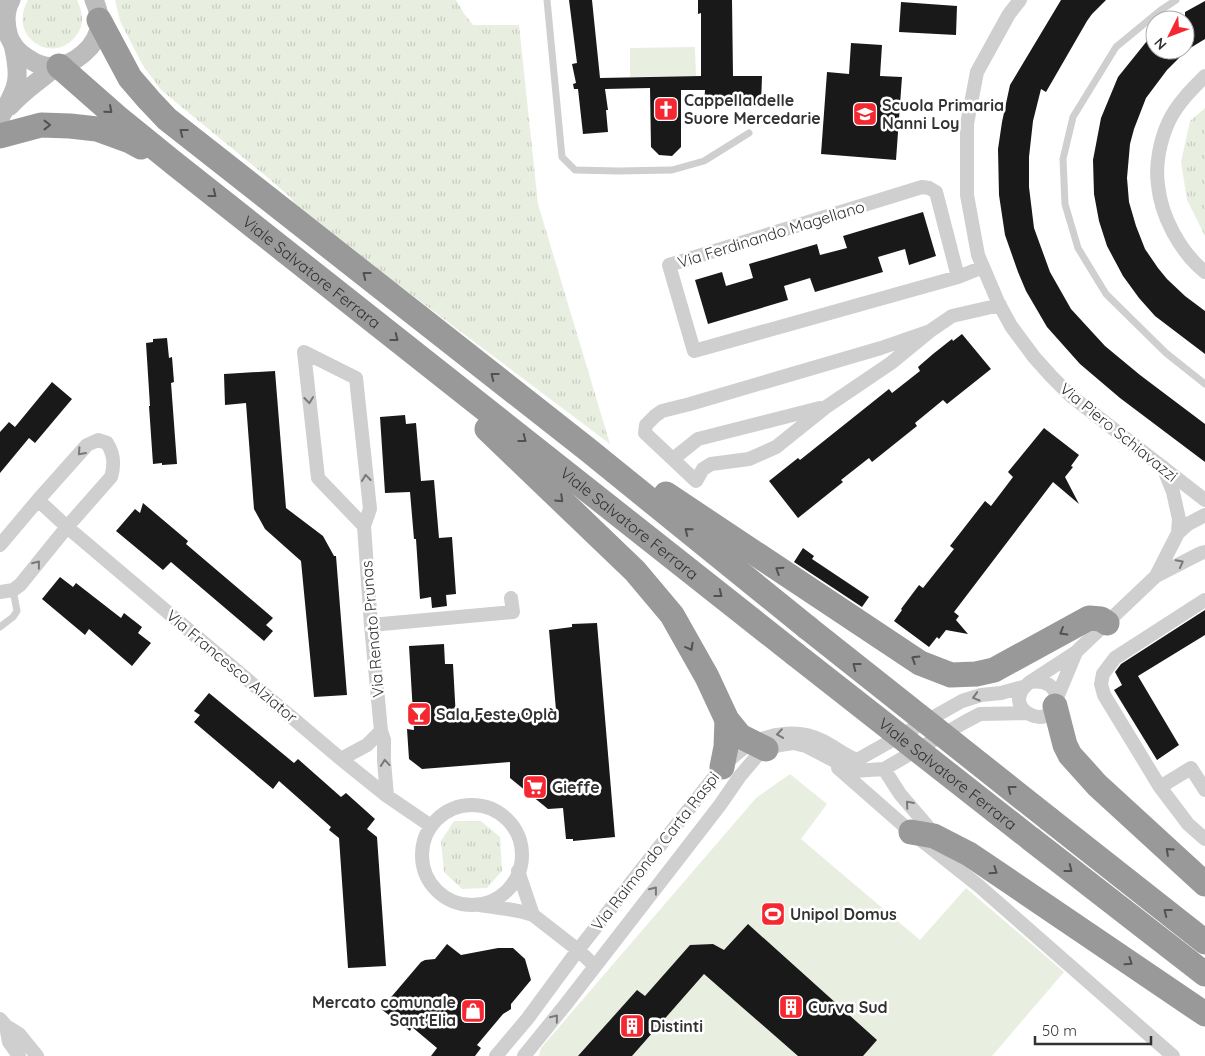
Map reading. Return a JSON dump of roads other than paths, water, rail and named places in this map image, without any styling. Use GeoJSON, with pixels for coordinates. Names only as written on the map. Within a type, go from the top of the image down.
{"type":"FeatureCollection","features":[{"type":"Feature","properties":{"kind":"highway","name":"Viale Salvatore Ferrara"},"geometry":{"type":"LineString","coordinates":[[97,7],[130,78],[167,119],[587,449],[808,628],[1205,942]]}},
{"type":"Feature","properties":{"kind":"highway","name":"Viale Salvatore Ferrara"},"geometry":{"type":"LineString","coordinates":[[57,67],[175,164],[472,399],[1205,974]]}},
{"type":"Feature","properties":{"kind":"highway"},"geometry":{"type":"LineString","coordinates":[[0,124],[70,126],[97,129],[130,141],[175,164]]}},
{"type":"Feature","properties":{"kind":"highway"},"geometry":{"type":"LineString","coordinates":[[472,399],[479,422],[635,570],[656,594],[672,615],[707,677],[727,720],[740,736],[760,746]]}},
{"type":"Feature","properties":{"kind":"highway"},"geometry":{"type":"LineString","coordinates":[[587,449],[605,454],[920,663],[951,675],[976,674],[994,670],[1089,618],[1101,619],[1107,623]]}},
{"type":"Feature","properties":{"kind":"highway"},"geometry":{"type":"LineString","coordinates":[[1056,703],[1065,745],[1070,755],[1097,785],[1205,884]]}},
{"type":"Feature","properties":{"kind":"highway"},"geometry":{"type":"LineString","coordinates":[[722,767],[726,747],[727,720]]}},
{"type":"Feature","properties":{"kind":"highway"},"geometry":{"type":"LineString","coordinates":[[911,832],[937,837],[968,854],[1205,1014]]}},
{"type":"Feature","properties":{"kind":"street"},"geometry":{"type":"LineString","coordinates":[[0,124],[18,78],[13,44],[6,28],[5,14],[11,0]]}},
{"type":"Feature","properties":{"kind":"street","name":"Via Piero Schiavazzi"},"geometry":{"type":"LineString","coordinates":[[1020,0],[1009,14],[977,72],[967,124],[967,195],[978,254],[1000,306],[1011,326],[1051,376],[1071,396],[1205,500]]}},
{"type":"Feature","properties":{"kind":"street"},"geometry":{"type":"LineString","coordinates":[[0,124],[18,97],[57,67],[80,57],[87,50],[94,41],[98,30],[97,7]]}},
{"type":"Feature","properties":{"kind":"street"},"geometry":{"type":"LineString","coordinates":[[13,44],[21,54],[34,62],[57,67]]}},
{"type":"Feature","properties":{"kind":"street"},"geometry":{"type":"LineString","coordinates":[[1205,76],[1182,101],[1169,121],[1161,143],[1157,185],[1161,203],[1171,228],[1184,249],[1205,272]]}},
{"type":"Feature","properties":{"kind":"street","name":"Via Ferdinando Magellano"},"geometry":{"type":"LineString","coordinates":[[958,277],[936,192],[922,187],[669,265],[694,351],[958,277],[983,267]]}},
{"type":"Feature","properties":{"kind":"street"},"geometry":{"type":"LineString","coordinates":[[930,331],[871,351],[662,411],[646,425],[646,434],[696,481],[703,469],[711,464],[749,459],[776,447],[826,407],[891,362],[952,316],[1000,306]]}},
{"type":"Feature","properties":{"kind":"street","name":"Via Renato Prunas"},"geometry":{"type":"LineString","coordinates":[[364,526],[318,478],[304,352],[356,378],[370,509],[364,526],[371,625],[381,731],[384,740],[387,796]]}},
{"type":"Feature","properties":{"kind":"street"},"geometry":{"type":"LineString","coordinates":[[673,459],[698,439],[826,407]]}},
{"type":"Feature","properties":{"kind":"street"},"geometry":{"type":"LineString","coordinates":[[0,545],[87,445],[98,440],[107,443],[112,452],[114,469],[111,477],[20,585],[7,591]]}},
{"type":"Feature","properties":{"kind":"street"},"geometry":{"type":"LineString","coordinates":[[1163,467],[1173,492],[1179,518],[1178,533]]}},
{"type":"Feature","properties":{"kind":"street","name":"Via Francesco Alziator"},"geometry":{"type":"LineString","coordinates":[[38,500],[67,527],[341,759],[387,796],[431,826]]}},
{"type":"Feature","properties":{"kind":"street"},"geometry":{"type":"LineString","coordinates":[[1156,576],[1178,533],[1188,524],[1205,515]]}},
{"type":"Feature","properties":{"kind":"street"},"geometry":{"type":"LineString","coordinates":[[1076,652],[1051,712],[1036,718],[1026,713],[1021,707],[1020,696],[1027,684],[1076,652],[1156,576],[1204,551]]}},
{"type":"Feature","properties":{"kind":"street"},"geometry":{"type":"LineString","coordinates":[[371,625],[513,612],[512,598]]}},
{"type":"Feature","properties":{"kind":"street"},"geometry":{"type":"LineString","coordinates":[[1205,600],[1116,658],[1103,674],[1101,684],[1104,695],[1160,787],[1188,824],[1205,839]]}},
{"type":"Feature","properties":{"kind":"street"},"geometry":{"type":"LineString","coordinates":[[856,765],[962,701],[981,695],[1000,693],[1040,680],[1050,685],[1055,692],[1056,703]]}},
{"type":"Feature","properties":{"kind":"street"},"geometry":{"type":"LineString","coordinates":[[856,765],[884,768],[980,714],[1026,713]]}},
{"type":"Feature","properties":{"kind":"street"},"geometry":{"type":"LineString","coordinates":[[341,759],[367,745],[381,731]]}},
{"type":"Feature","properties":{"kind":"street","name":"Via Raimondo Carta Raspi"},"geometry":{"type":"LineString","coordinates":[[524,1056],[720,805],[740,776],[757,756],[760,746],[771,735],[788,733],[808,734],[824,741],[849,757],[856,765]]}},
{"type":"Feature","properties":{"kind":"street","name":"Via Raimondo Carta Raspi"},"geometry":{"type":"LineString","coordinates":[[496,1056],[528,1018],[578,950],[722,767],[749,745],[793,743],[820,752],[832,760],[856,765]]}},
{"type":"Feature","properties":{"kind":"street"},"geometry":{"type":"LineString","coordinates":[[832,760],[859,787],[911,832],[979,886],[1173,1056]]}},
{"type":"Feature","properties":{"kind":"street"},"geometry":{"type":"LineString","coordinates":[[856,765],[859,787]]}},
{"type":"Feature","properties":{"kind":"street"},"geometry":{"type":"LineString","coordinates":[[884,768],[900,794],[979,886]]}},
{"type":"Feature","properties":{"kind":"street"},"geometry":{"type":"LineString","coordinates":[[1160,787],[1191,768],[1205,790]]}},
{"type":"Feature","properties":{"kind":"street"},"geometry":{"type":"LineString","coordinates":[[473,805],[486,807],[507,819],[514,829],[519,840],[521,852],[518,871],[510,887],[490,902],[464,904],[452,901],[432,885],[426,874],[422,862],[422,849],[425,837],[439,817],[449,810],[473,805]]}},
{"type":"Feature","properties":{"kind":"street"},"geometry":{"type":"LineString","coordinates":[[518,871],[533,914]]}},
{"type":"Feature","properties":{"kind":"street"},"geometry":{"type":"LineString","coordinates":[[477,904],[533,914],[595,966]]}},
{"type":"Feature","properties":{"kind":"street"},"geometry":{"type":"LineString","coordinates":[[3,1022],[9,1042],[19,1056]]}},
{"type":"Feature","properties":{"kind":"street"},"geometry":{"type":"LineString","coordinates":[[3,1022],[18,1034],[37,1056]]}},
{"type":"Feature","properties":{"kind":"lane"},"geometry":{"type":"LineString","coordinates":[[546,0],[562,157],[575,170],[672,170],[704,161],[749,133]]}},
{"type":"Feature","properties":{"kind":"lane"},"geometry":{"type":"LineString","coordinates":[[1176,0],[1160,10],[1116,47],[1073,118],[1063,159],[1065,204],[1078,248],[1106,294],[1166,353],[1205,384]]}},
{"type":"Feature","properties":{"kind":"lane"},"geometry":{"type":"LineString","coordinates":[[0,627],[18,611],[7,591]]}},
{"type":"Feature","properties":{"kind":"place","name":"Cappella delle Suore Mercedarie"},"geometry":{"type":"Point","coordinates":[666,109]}},
{"type":"Feature","properties":{"kind":"place","name":"Scuola Primaria Nanni Loy"},"geometry":{"type":"Point","coordinates":[865,114]}},
{"type":"Feature","properties":{"kind":"place","name":"Sala Feste Oplà"},"geometry":{"type":"Point","coordinates":[419,714]}},
{"type":"Feature","properties":{"kind":"place","name":"Gieffe"},"geometry":{"type":"Point","coordinates":[535,787]}},
{"type":"Feature","properties":{"kind":"place","name":"Unipol Domus"},"geometry":{"type":"Point","coordinates":[773,914]}},
{"type":"Feature","properties":{"kind":"place","name":"Curva Sud"},"geometry":{"type":"Point","coordinates":[791,1007]}},
{"type":"Feature","properties":{"kind":"place","name":"Mercato comunale Sant'Elia"},"geometry":{"type":"Point","coordinates":[473,1011]}},
{"type":"Feature","properties":{"kind":"place","name":"Distinti"},"geometry":{"type":"Point","coordinates":[632,1026]}}]}
